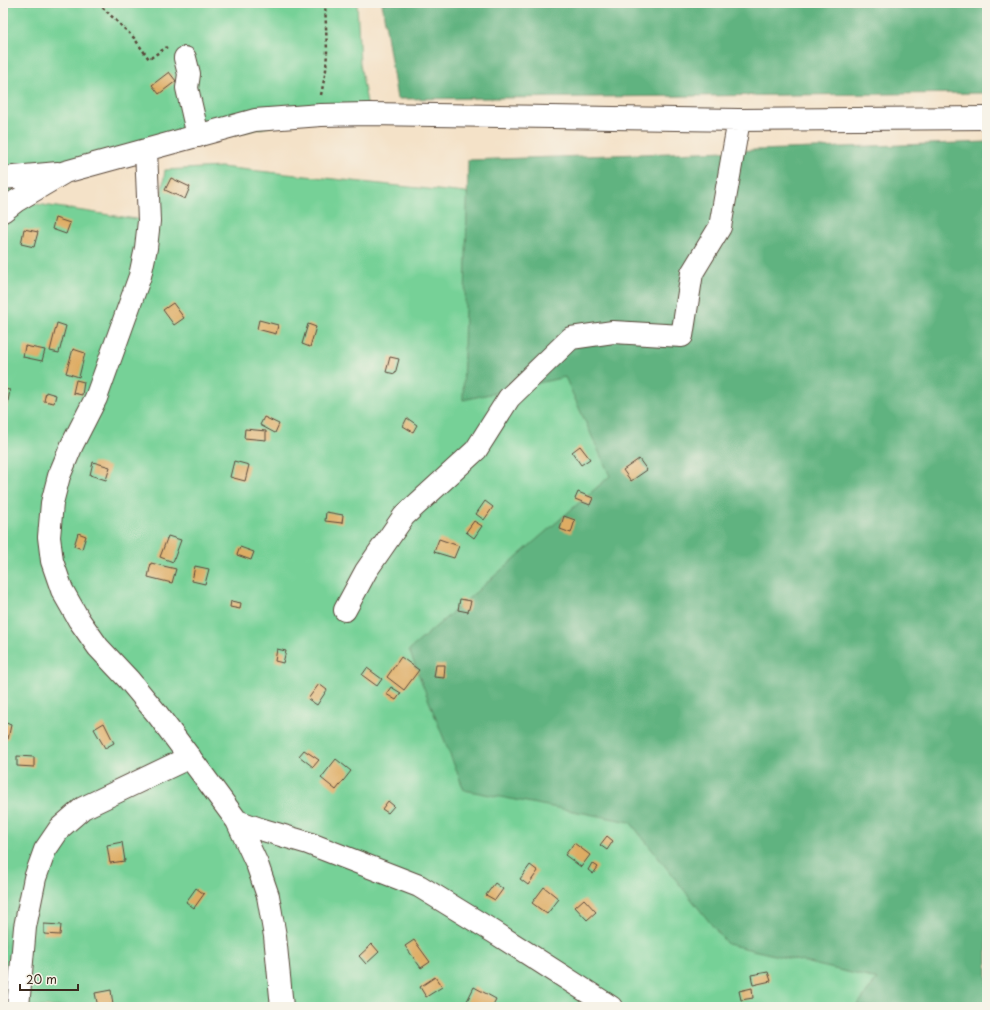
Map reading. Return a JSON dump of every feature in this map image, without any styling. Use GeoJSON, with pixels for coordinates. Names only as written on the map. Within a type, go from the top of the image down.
{"type":"FeatureCollection","features":[{"type":"Feature","properties":{"kind":"street"},"geometry":{"type":"LineString","coordinates":[[185,58],[189,74],[187,88],[198,136]]}},
{"type":"Feature","properties":{"kind":"street"},"geometry":{"type":"LineString","coordinates":[[3,178],[65,172],[255,120],[322,115],[369,114],[739,120],[987,118]]}},
{"type":"Feature","properties":{"kind":"street"},"geometry":{"type":"LineString","coordinates":[[345,610],[366,571],[404,516],[476,450],[509,398],[571,338],[613,332],[682,336],[692,273],[720,227],[739,120]]}},
{"type":"Feature","properties":{"kind":"street"},"geometry":{"type":"LineString","coordinates":[[146,150],[149,221],[146,248],[140,276],[96,398],[72,445],[59,476],[52,503],[49,537],[52,561],[62,590],[79,620],[98,647],[129,680],[190,757],[237,822],[257,864],[268,896],[275,936],[282,1007]]}},
{"type":"Feature","properties":{"kind":"street"},"geometry":{"type":"LineString","coordinates":[[10,206],[65,172]]}},
{"type":"Feature","properties":{"kind":"street"},"geometry":{"type":"LineString","coordinates":[[18,1007],[25,927],[35,878],[45,850],[56,833],[82,808],[190,757]]}},
{"type":"Feature","properties":{"kind":"street"},"geometry":{"type":"LineString","coordinates":[[237,822],[308,843],[419,886],[612,1007]]}},
{"type":"Feature","properties":{"kind":"path"},"geometry":{"type":"LineString","coordinates":[[98,3],[134,38],[149,59],[173,43],[185,58]]}},
{"type":"Feature","properties":{"kind":"path"},"geometry":{"type":"LineString","coordinates":[[322,115],[321,94],[327,57],[325,3]]}},
{"type":"Feature","properties":{"kind":"green space"},"geometry":{"type":"Polygon","coordinates":[[[3,3],[357,3],[360,64],[369,114],[321,115],[65,172],[17,201],[149,221],[158,218],[165,170],[221,167],[475,194],[987,1007],[3,1007],[3,3]]]}},
{"type":"Feature","properties":{"kind":"green space"},"geometry":{"type":"Polygon","coordinates":[[[382,3],[987,3],[987,93],[397,99],[382,3]]]}},
{"type":"Feature","properties":{"kind":"green space"},"geometry":{"type":"Polygon","coordinates":[[[987,142],[987,1007],[856,1007],[877,979],[727,944],[630,822],[464,790],[409,650],[610,476],[565,377],[463,400],[468,160],[987,142]]]}},
{"type":"Feature","properties":{"kind":"building"},"geometry":{"type":"Polygon","coordinates":[[[169,72],[176,81],[159,94],[152,85],[169,72]]]}},
{"type":"Feature","properties":{"kind":"building"},"geometry":{"type":"Polygon","coordinates":[[[171,178],[190,187],[185,199],[165,190],[171,178]]]}},
{"type":"Feature","properties":{"kind":"building"},"geometry":{"type":"Polygon","coordinates":[[[55,218],[70,223],[66,234],[52,229],[55,218]]]}},
{"type":"Feature","properties":{"kind":"building"},"geometry":{"type":"Polygon","coordinates":[[[24,229],[38,232],[34,247],[21,244],[24,229]]]}},
{"type":"Feature","properties":{"kind":"building"},"geometry":{"type":"Polygon","coordinates":[[[173,303],[184,318],[174,325],[163,310],[173,303]]]}},
{"type":"Feature","properties":{"kind":"building"},"geometry":{"type":"Polygon","coordinates":[[[259,320],[278,325],[276,334],[257,329],[259,320]]]}},
{"type":"Feature","properties":{"kind":"building"},"geometry":{"type":"Polygon","coordinates":[[[57,323],[66,326],[59,353],[50,351],[57,323]]]}},
{"type":"Feature","properties":{"kind":"building"},"geometry":{"type":"Polygon","coordinates":[[[308,324],[316,327],[310,347],[302,344],[308,324]]]}},
{"type":"Feature","properties":{"kind":"building"},"geometry":{"type":"Polygon","coordinates":[[[25,346],[45,350],[42,361],[23,357],[25,346]]]}},
{"type":"Feature","properties":{"kind":"building"},"geometry":{"type":"Polygon","coordinates":[[[73,349],[85,353],[79,377],[66,373],[73,349]]]}},
{"type":"Feature","properties":{"kind":"building"},"geometry":{"type":"Polygon","coordinates":[[[390,357],[399,359],[395,374],[386,372],[390,357]]]}},
{"type":"Feature","properties":{"kind":"building"},"geometry":{"type":"Polygon","coordinates":[[[76,380],[84,382],[82,395],[73,393],[76,380]]]}},
{"type":"Feature","properties":{"kind":"building"},"geometry":{"type":"Polygon","coordinates":[[[3,389],[10,390],[7,407],[3,406],[3,389]]]}},
{"type":"Feature","properties":{"kind":"building"},"geometry":{"type":"Polygon","coordinates":[[[46,392],[56,395],[54,403],[44,401],[46,392]]]}},
{"type":"Feature","properties":{"kind":"building"},"geometry":{"type":"Polygon","coordinates":[[[264,417],[279,424],[275,433],[260,425],[264,417]]]}},
{"type":"Feature","properties":{"kind":"building"},"geometry":{"type":"Polygon","coordinates":[[[407,418],[417,425],[413,432],[403,426],[407,418]]]}},
{"type":"Feature","properties":{"kind":"building"},"geometry":{"type":"Polygon","coordinates":[[[245,429],[266,431],[266,440],[244,438],[245,429]]]}},
{"type":"Feature","properties":{"kind":"building"},"geometry":{"type":"Polygon","coordinates":[[[580,446],[590,459],[581,465],[572,452],[580,446]]]}},
{"type":"Feature","properties":{"kind":"building"},"geometry":{"type":"Polygon","coordinates":[[[639,459],[647,470],[631,481],[623,470],[639,459]]]}},
{"type":"Feature","properties":{"kind":"building"},"geometry":{"type":"Polygon","coordinates":[[[234,461],[249,465],[245,481],[230,477],[234,461]]]}},
{"type":"Feature","properties":{"kind":"building"},"geometry":{"type":"Polygon","coordinates":[[[93,462],[110,467],[106,480],[90,475],[93,462]]]}},
{"type":"Feature","properties":{"kind":"building"},"geometry":{"type":"Polygon","coordinates":[[[578,492],[593,498],[590,505],[575,499],[578,492]]]}},
{"type":"Feature","properties":{"kind":"building"},"geometry":{"type":"Polygon","coordinates":[[[485,501],[493,507],[484,520],[476,514],[485,501]]]}},
{"type":"Feature","properties":{"kind":"building"},"geometry":{"type":"Polygon","coordinates":[[[326,512],[343,515],[342,523],[325,521],[326,512]]]}},
{"type":"Feature","properties":{"kind":"building"},"geometry":{"type":"Polygon","coordinates":[[[564,516],[575,520],[571,533],[560,529],[564,516]]]}},
{"type":"Feature","properties":{"kind":"building"},"geometry":{"type":"Polygon","coordinates":[[[474,521],[482,526],[474,538],[466,532],[474,521]]]}},
{"type":"Feature","properties":{"kind":"building"},"geometry":{"type":"Polygon","coordinates":[[[78,533],[86,536],[82,549],[74,546],[78,533]]]}},
{"type":"Feature","properties":{"kind":"building"},"geometry":{"type":"Polygon","coordinates":[[[168,536],[181,540],[173,562],[160,557],[168,536]]]}},
{"type":"Feature","properties":{"kind":"building"},"geometry":{"type":"Polygon","coordinates":[[[439,539],[459,546],[454,558],[434,552],[439,539]]]}},
{"type":"Feature","properties":{"kind":"building"},"geometry":{"type":"Polygon","coordinates":[[[240,547],[254,552],[251,560],[237,555],[240,547]]]}},
{"type":"Feature","properties":{"kind":"building"},"geometry":{"type":"Polygon","coordinates":[[[151,563],[176,569],[172,583],[148,577],[151,563]]]}},
{"type":"Feature","properties":{"kind":"building"},"geometry":{"type":"Polygon","coordinates":[[[195,566],[209,569],[205,584],[192,581],[195,566]]]}},
{"type":"Feature","properties":{"kind":"building"},"geometry":{"type":"Polygon","coordinates":[[[460,599],[471,601],[468,612],[458,610],[460,599]]]}},
{"type":"Feature","properties":{"kind":"building"},"geometry":{"type":"Polygon","coordinates":[[[231,601],[241,603],[240,609],[230,607],[231,601]]]}},
{"type":"Feature","properties":{"kind":"building"},"geometry":{"type":"Polygon","coordinates":[[[277,649],[286,651],[283,663],[275,661],[277,649]]]}},
{"type":"Feature","properties":{"kind":"building"},"geometry":{"type":"Polygon","coordinates":[[[401,657],[419,670],[404,690],[387,677],[401,657]]]}},
{"type":"Feature","properties":{"kind":"building"},"geometry":{"type":"Polygon","coordinates":[[[436,665],[445,665],[444,678],[434,677],[436,665]]]}},
{"type":"Feature","properties":{"kind":"building"},"geometry":{"type":"Polygon","coordinates":[[[367,668],[382,679],[377,686],[362,675],[367,668]]]}},
{"type":"Feature","properties":{"kind":"building"},"geometry":{"type":"Polygon","coordinates":[[[319,684],[327,690],[317,705],[308,699],[319,684]]]}},
{"type":"Feature","properties":{"kind":"building"},"geometry":{"type":"Polygon","coordinates":[[[391,687],[401,693],[396,700],[386,694],[391,687]]]}},
{"type":"Feature","properties":{"kind":"building"},"geometry":{"type":"Polygon","coordinates":[[[4,722],[11,725],[8,739],[3,738],[4,722]]]}},
{"type":"Feature","properties":{"kind":"building"},"geometry":{"type":"Polygon","coordinates":[[[104,723],[114,743],[105,748],[94,729],[104,723]]]}},
{"type":"Feature","properties":{"kind":"building"},"geometry":{"type":"Polygon","coordinates":[[[304,750],[319,760],[313,767],[299,756],[304,750]]]}},
{"type":"Feature","properties":{"kind":"building"},"geometry":{"type":"Polygon","coordinates":[[[17,756],[34,757],[34,767],[17,766],[17,756]]]}},
{"type":"Feature","properties":{"kind":"building"},"geometry":{"type":"Polygon","coordinates":[[[336,759],[351,771],[336,790],[321,778],[336,759]]]}},
{"type":"Feature","properties":{"kind":"building"},"geometry":{"type":"Polygon","coordinates":[[[388,801],[394,806],[388,813],[382,809],[388,801]]]}},
{"type":"Feature","properties":{"kind":"building"},"geometry":{"type":"Polygon","coordinates":[[[607,836],[613,841],[607,850],[600,845],[607,836]]]}},
{"type":"Feature","properties":{"kind":"building"},"geometry":{"type":"Polygon","coordinates":[[[122,842],[125,861],[110,863],[107,845],[122,842]]]}},
{"type":"Feature","properties":{"kind":"building"},"geometry":{"type":"Polygon","coordinates":[[[574,843],[590,855],[581,867],[565,855],[574,843]]]}},
{"type":"Feature","properties":{"kind":"building"},"geometry":{"type":"Polygon","coordinates":[[[592,863],[598,867],[593,874],[588,870],[592,863]]]}},
{"type":"Feature","properties":{"kind":"building"},"geometry":{"type":"Polygon","coordinates":[[[530,865],[538,871],[528,885],[520,879],[530,865]]]}},
{"type":"Feature","properties":{"kind":"building"},"geometry":{"type":"Polygon","coordinates":[[[495,883],[503,889],[495,900],[486,895],[495,883]]]}},
{"type":"Feature","properties":{"kind":"building"},"geometry":{"type":"Polygon","coordinates":[[[544,887],[559,899],[547,914],[532,903],[544,887]]]}},
{"type":"Feature","properties":{"kind":"building"},"geometry":{"type":"Polygon","coordinates":[[[196,888],[204,894],[194,908],[186,902],[196,888]]]}},
{"type":"Feature","properties":{"kind":"building"},"geometry":{"type":"Polygon","coordinates":[[[584,899],[596,912],[587,920],[575,907],[584,899]]]}},
{"type":"Feature","properties":{"kind":"building"},"geometry":{"type":"Polygon","coordinates":[[[44,924],[61,925],[60,935],[44,934],[44,924]]]}},
{"type":"Feature","properties":{"kind":"building"},"geometry":{"type":"Polygon","coordinates":[[[414,940],[430,962],[421,968],[405,946],[414,940]]]}},
{"type":"Feature","properties":{"kind":"building"},"geometry":{"type":"Polygon","coordinates":[[[372,944],[379,952],[366,964],[359,956],[372,944]]]}},
{"type":"Feature","properties":{"kind":"building"},"geometry":{"type":"Polygon","coordinates":[[[768,972],[771,981],[753,985],[751,975],[768,972]]]}},
{"type":"Feature","properties":{"kind":"building"},"geometry":{"type":"Polygon","coordinates":[[[435,977],[442,987],[426,997],[420,987],[435,977]]]}},
{"type":"Feature","properties":{"kind":"building"},"geometry":{"type":"Polygon","coordinates":[[[474,987],[496,999],[492,1007],[474,1007],[466,1003],[474,987]]]}},
{"type":"Feature","properties":{"kind":"building"},"geometry":{"type":"Polygon","coordinates":[[[752,988],[753,998],[741,1000],[739,991],[752,988]]]}},
{"type":"Feature","properties":{"kind":"building"},"geometry":{"type":"Polygon","coordinates":[[[111,990],[113,1005],[98,1007],[95,993],[111,990]]]}}]}
